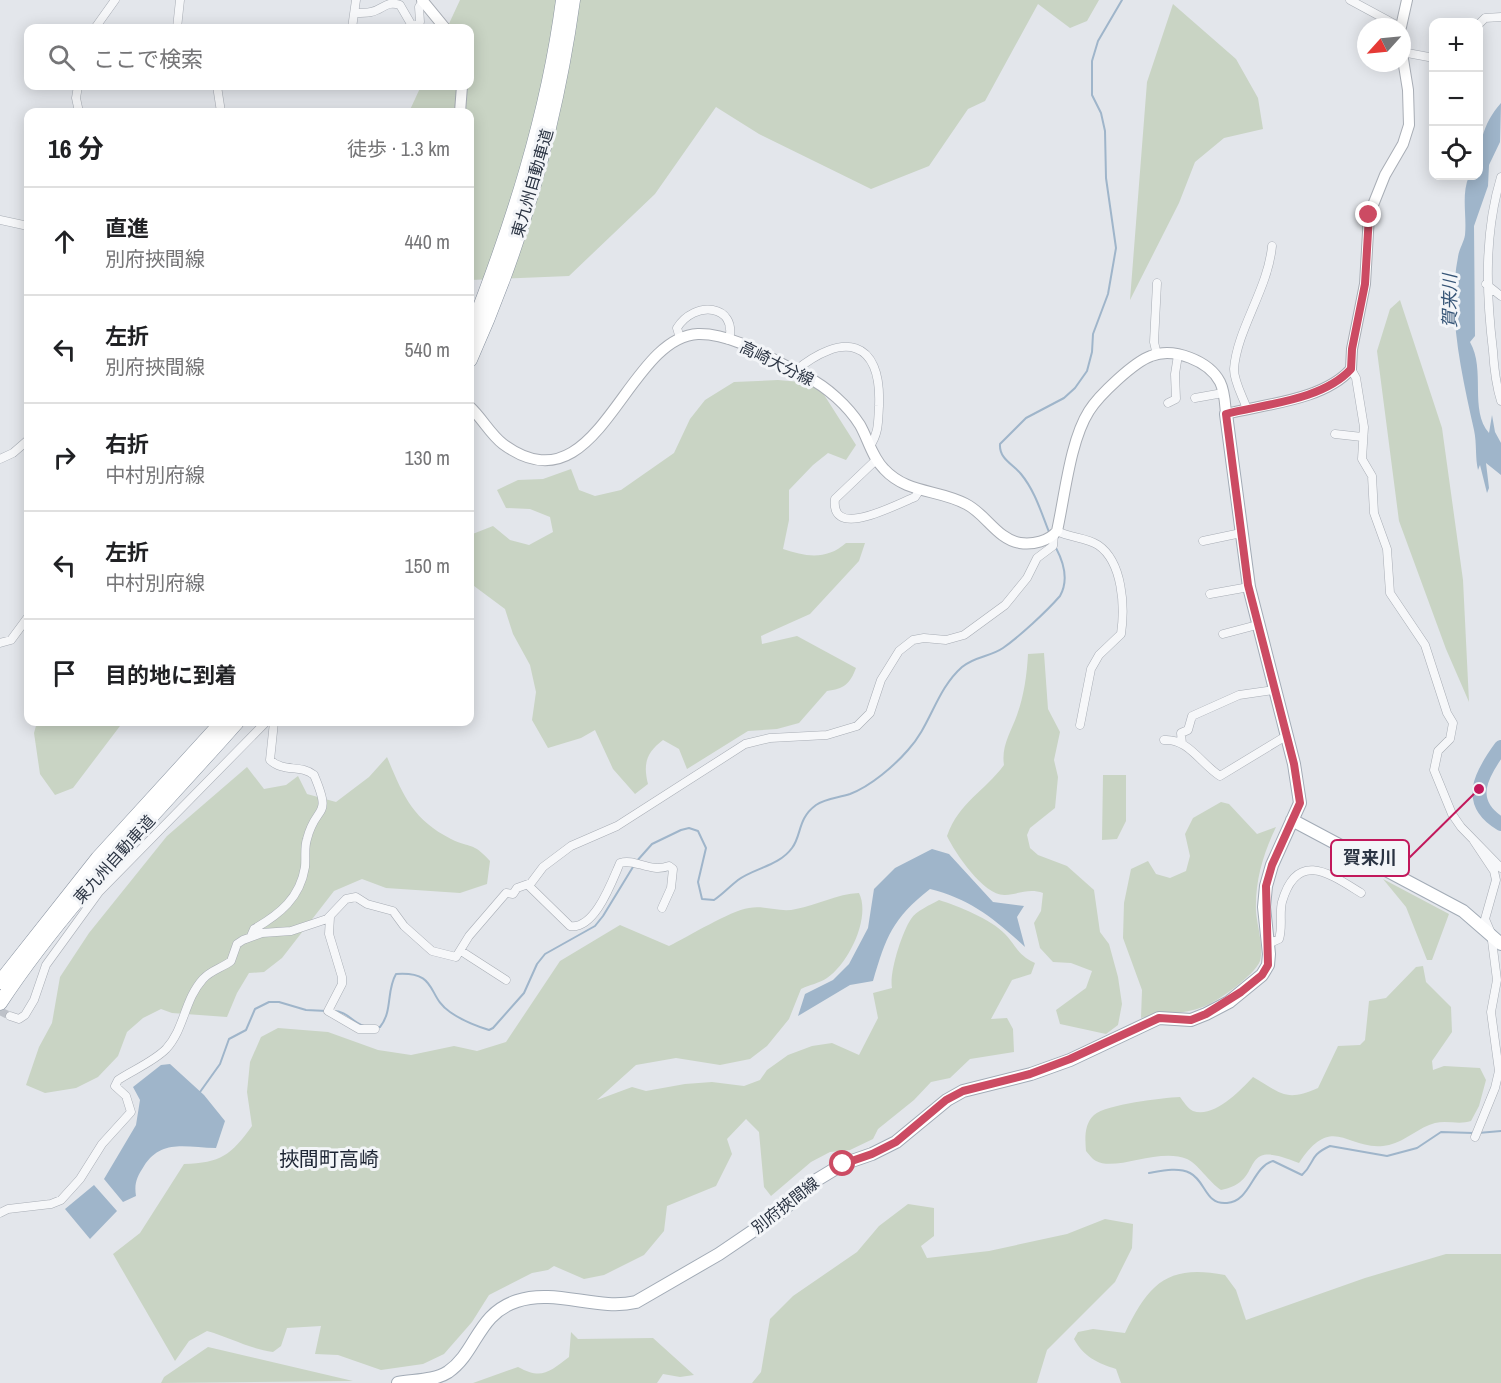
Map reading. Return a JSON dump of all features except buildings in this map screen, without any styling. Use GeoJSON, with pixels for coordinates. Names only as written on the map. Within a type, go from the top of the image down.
{"type":"FeatureCollection","features":[{"type":"Feature","properties":{"kind":"highway","name":"東九州自動車道"},"geometry":{"type":"LineString","coordinates":[[474,322],[544,124],[563,0]]}},
{"type":"Feature","properties":{"kind":"highway","name":"東九州自動車道"},"geometry":{"type":"LineString","coordinates":[[474,350],[519,233],[573,0]]}},
{"type":"Feature","properties":{"kind":"highway","name":"東九州自動車道"},"geometry":{"type":"LineString","coordinates":[[0,982],[98,858],[218,726]]}},
{"type":"Feature","properties":{"kind":"highway","name":"東九州自動車道"},"geometry":{"type":"LineString","coordinates":[[0,1003],[25,965],[68,911],[233,726]]}},
{"type":"Feature","properties":{"kind":"main road"},"geometry":{"type":"LineString","coordinates":[[1403,18],[1407,0]]}},
{"type":"Feature","properties":{"kind":"main road"},"geometry":{"type":"LineString","coordinates":[[422,1],[442,24]]}},
{"type":"Feature","properties":{"kind":"main road"},"geometry":{"type":"LineString","coordinates":[[1056,532],[1078,435],[1089,412],[1100,398],[1136,366],[1158,355],[1178,355],[1208,369],[1220,382],[1226,414],[1310,393],[1332,384],[1351,369],[1352,349],[1365,284],[1369,215],[1385,175],[1403,144],[1409,125],[1405,72]]}},
{"type":"Feature","properties":{"kind":"main road"},"geometry":{"type":"LineString","coordinates":[[460,108],[462,90]]}},
{"type":"Feature","properties":{"kind":"main road","name":"高崎大分線"},"geometry":{"type":"LineString","coordinates":[[680,338],[704,334],[729,340],[817,381],[845,406],[859,424],[877,459],[902,484],[967,504],[1005,537],[1020,543],[1035,543],[1056,532]]}},
{"type":"Feature","properties":{"kind":"main road"},"geometry":{"type":"LineString","coordinates":[[474,411],[499,439],[516,451],[543,459],[558,457],[585,444],[657,355],[680,338]]}},
{"type":"Feature","properties":{"kind":"main road","name":"別府挾間線"},"geometry":{"type":"LineString","coordinates":[[398,1383],[431,1378],[449,1371],[462,1357],[485,1321],[500,1309],[518,1300],[558,1299],[622,1305],[636,1302],[719,1254],[781,1212],[810,1184],[843,1164],[872,1154],[896,1142],[946,1100],[963,1091],[1030,1074],[1070,1059],[1159,1018],[1191,1020],[1229,1002],[1262,975],[1268,965],[1264,907],[1266,886],[1272,865],[1300,803],[1298,785],[1249,587],[1240,533],[1226,414]]}},
{"type":"Feature","properties":{"kind":"main road"},"geometry":{"type":"LineString","coordinates":[[1292,820],[1463,911],[1501,944]]}},
{"type":"Feature","properties":{"kind":"street"},"geometry":{"type":"LineString","coordinates":[[98,24],[115,0]]}},
{"type":"Feature","properties":{"kind":"street"},"geometry":{"type":"LineString","coordinates":[[177,24],[180,0]]}},
{"type":"Feature","properties":{"kind":"street"},"geometry":{"type":"LineString","coordinates":[[353,24],[356,0]]}},
{"type":"Feature","properties":{"kind":"street"},"geometry":{"type":"LineString","coordinates":[[1350,0],[1384,18]]}},
{"type":"Feature","properties":{"kind":"street"},"geometry":{"type":"LineString","coordinates":[[418,24],[420,22],[419,7],[422,1]]}},
{"type":"Feature","properties":{"kind":"street"},"geometry":{"type":"LineString","coordinates":[[355,13],[374,12],[381,6],[394,3],[400,5],[411,24]]}},
{"type":"Feature","properties":{"kind":"street"},"geometry":{"type":"LineString","coordinates":[[1483,20],[1501,17]]}},
{"type":"Feature","properties":{"kind":"street"},"geometry":{"type":"LineString","coordinates":[[1411,54],[1429,57]]}},
{"type":"Feature","properties":{"kind":"street"},"geometry":{"type":"LineString","coordinates":[[77,90],[78,108]]}},
{"type":"Feature","properties":{"kind":"street"},"geometry":{"type":"LineString","coordinates":[[218,90],[220,108]]}},
{"type":"Feature","properties":{"kind":"street"},"geometry":{"type":"LineString","coordinates":[[1501,177],[1493,207],[1486,284],[1494,362],[1501,401]]}},
{"type":"Feature","properties":{"kind":"street"},"geometry":{"type":"LineString","coordinates":[[0,220],[24,225]]}},
{"type":"Feature","properties":{"kind":"street"},"geometry":{"type":"LineString","coordinates":[[1247,409],[1234,369],[1268,271],[1272,246]]}},
{"type":"Feature","properties":{"kind":"street"},"geometry":{"type":"LineString","coordinates":[[1157,283],[1154,342],[1158,355]]}},
{"type":"Feature","properties":{"kind":"street"},"geometry":{"type":"LineString","coordinates":[[1486,284],[1501,296]]}},
{"type":"Feature","properties":{"kind":"street"},"geometry":{"type":"LineString","coordinates":[[680,338],[677,331],[680,324],[695,311],[708,308],[718,311],[726,320],[730,329],[729,340]]}},
{"type":"Feature","properties":{"kind":"street"},"geometry":{"type":"LineString","coordinates":[[795,371],[829,348],[851,345],[864,351],[874,363],[880,388],[878,434],[870,446]]}},
{"type":"Feature","properties":{"kind":"street"},"geometry":{"type":"LineString","coordinates":[[1168,403],[1176,399],[1174,374],[1178,355]]}},
{"type":"Feature","properties":{"kind":"street"},"geometry":{"type":"LineString","coordinates":[[1351,369],[1356,378],[1364,427],[1362,459],[1374,483],[1374,513],[1388,549],[1390,593],[1425,645],[1447,713],[1453,723],[1450,739],[1438,751],[1434,770],[1452,814],[1501,868]]}},
{"type":"Feature","properties":{"kind":"street"},"geometry":{"type":"LineString","coordinates":[[1196,398],[1223,393]]}},
{"type":"Feature","properties":{"kind":"street"},"geometry":{"type":"LineString","coordinates":[[1335,434],[1362,437]]}},
{"type":"Feature","properties":{"kind":"street"},"geometry":{"type":"LineString","coordinates":[[0,459],[14,453],[24,444]]}},
{"type":"Feature","properties":{"kind":"street"},"geometry":{"type":"LineString","coordinates":[[877,459],[835,499],[834,507],[839,515],[851,520],[866,517],[915,497],[919,491]]}},
{"type":"Feature","properties":{"kind":"street"},"geometry":{"type":"LineString","coordinates":[[0,1213],[8,1209],[51,1204],[61,1200],[80,1179],[102,1144],[131,1112],[126,1096],[115,1086],[118,1080],[165,1050],[181,1028],[188,1003],[203,979],[231,961],[237,944],[251,936],[291,931],[330,917],[346,899],[356,897],[367,904],[393,911],[404,926],[432,951],[451,958],[459,955],[469,936],[506,893],[513,894],[517,888],[528,885],[543,867],[571,846],[617,826],[746,744],[770,738],[827,735],[864,722],[870,713],[881,680],[899,651],[913,640],[924,638],[946,640],[964,635],[1005,605],[1027,578],[1034,562],[1053,546],[1056,532],[1090,542],[1102,549],[1118,575],[1123,604],[1121,634],[1100,655],[1091,669],[1080,726]]}},
{"type":"Feature","properties":{"kind":"street"},"geometry":{"type":"LineString","coordinates":[[1203,541],[1240,533]]}},
{"type":"Feature","properties":{"kind":"street"},"geometry":{"type":"LineString","coordinates":[[1210,594],[1249,587]]}},
{"type":"Feature","properties":{"kind":"street"},"geometry":{"type":"LineString","coordinates":[[0,643],[11,640],[24,622]]}},
{"type":"Feature","properties":{"kind":"street"},"geometry":{"type":"LineString","coordinates":[[1223,634],[1257,625]]}},
{"type":"Feature","properties":{"kind":"street"},"geometry":{"type":"LineString","coordinates":[[1182,744],[1180,733],[1188,730],[1192,716],[1239,695],[1274,690]]}},
{"type":"Feature","properties":{"kind":"street"},"geometry":{"type":"LineString","coordinates":[[10,1016],[19,1019],[25,1015],[34,1000],[46,964],[99,892],[262,726]]}},
{"type":"Feature","properties":{"kind":"street"},"geometry":{"type":"LineString","coordinates":[[251,936],[254,929],[280,914],[296,893],[303,873],[307,836],[324,807],[324,798],[314,775],[301,768],[286,769],[270,760],[274,726]]}},
{"type":"Feature","properties":{"kind":"street"},"geometry":{"type":"LineString","coordinates":[[1164,740],[1182,744],[1220,776],[1286,736]]}},
{"type":"Feature","properties":{"kind":"street"},"geometry":{"type":"LineString","coordinates":[[1472,838],[1494,871],[1496,880],[1485,919],[1491,933],[1497,980],[1491,1012],[1499,1071],[1495,1088],[1475,1137]]}},
{"type":"Feature","properties":{"kind":"street"},"geometry":{"type":"LineString","coordinates":[[528,885],[570,926],[578,926],[593,916],[621,862],[626,861],[653,869],[669,866],[673,869],[673,878],[662,908]]}},
{"type":"Feature","properties":{"kind":"street"},"geometry":{"type":"LineString","coordinates":[[1268,944],[1279,939],[1282,901],[1297,875],[1306,869],[1324,872],[1361,893]]}},
{"type":"Feature","properties":{"kind":"street"},"geometry":{"type":"LineString","coordinates":[[330,917],[329,934],[342,984],[328,1011],[358,1029],[375,1029]]}},
{"type":"Feature","properties":{"kind":"street"},"geometry":{"type":"LineString","coordinates":[[461,951],[506,980]]}},
{"type":"Feature","properties":{"kind":"green space"},"geometry":{"type":"Polygon","coordinates":[[[460,0],[1099,0],[1087,21],[1070,28],[1038,4],[985,101],[968,109],[929,166],[871,189],[759,134],[716,107],[655,194],[569,276],[474,280],[474,108],[411,108],[419,90],[474,90],[474,24],[449,24],[460,0]]]}},
{"type":"Feature","properties":{"kind":"green space"},"geometry":{"type":"Polygon","coordinates":[[[1173,4],[1236,59],[1258,98],[1263,129],[1224,138],[1195,162],[1179,203],[1130,300],[1147,82],[1173,4]]]}},
{"type":"Feature","properties":{"kind":"green space"},"geometry":{"type":"Polygon","coordinates":[[[1400,300],[1442,428],[1463,580],[1469,702],[1446,649],[1399,521],[1377,351],[1390,309],[1400,300]]]}},
{"type":"Feature","properties":{"kind":"green space"},"geometry":{"type":"Polygon","coordinates":[[[778,380],[800,382],[821,390],[856,445],[846,460],[828,453],[789,490],[789,520],[783,549],[800,554],[816,555],[831,552],[846,543],[865,543],[859,561],[810,614],[761,636],[762,644],[797,636],[856,668],[846,685],[827,691],[799,723],[777,729],[748,731],[687,769],[679,749],[663,740],[647,759],[648,784],[635,794],[613,769],[595,730],[581,738],[548,748],[532,720],[536,692],[530,665],[513,634],[505,609],[474,586],[474,533],[493,526],[510,540],[529,545],[553,532],[550,517],[530,509],[506,508],[497,490],[518,480],[543,479],[571,469],[579,490],[595,496],[621,490],[674,453],[690,419],[705,400],[734,382],[778,380]]]}},
{"type":"Feature","properties":{"kind":"green space"},"geometry":{"type":"Polygon","coordinates":[[[1044,653],[1048,709],[1060,732],[1054,760],[1058,777],[1055,808],[1030,828],[1027,835],[1030,848],[1038,855],[1067,866],[1094,890],[1100,932],[1109,944],[1118,977],[1122,1004],[1118,1025],[1106,1034],[1060,1024],[1056,1010],[1086,988],[1092,971],[1071,963],[1053,962],[1040,948],[1034,923],[1041,911],[1043,893],[1029,891],[1005,895],[988,889],[956,853],[947,836],[965,805],[1004,765],[1005,745],[1023,693],[1028,654],[1044,653]]]}},
{"type":"Feature","properties":{"kind":"green space"},"geometry":{"type":"Polygon","coordinates":[[[36,726],[120,726],[73,788],[55,795],[40,774],[34,733],[36,726]]]}},
{"type":"Feature","properties":{"kind":"green space"},"geometry":{"type":"Polygon","coordinates":[[[387,757],[398,783],[410,805],[418,814],[438,831],[451,839],[475,848],[490,861],[487,884],[460,893],[386,888],[362,879],[334,891],[282,958],[264,972],[249,973],[227,1017],[172,1013],[161,1009],[143,1018],[127,1032],[118,1056],[98,1077],[76,1088],[45,1093],[26,1085],[39,1047],[52,1023],[60,977],[89,933],[167,836],[247,767],[264,789],[286,785],[298,776],[307,794],[336,802],[369,777],[387,757]]]}},
{"type":"Feature","properties":{"kind":"green space"},"geometry":{"type":"Polygon","coordinates":[[[1103,775],[1126,775],[1126,821],[1117,839],[1102,840],[1103,775]]]}},
{"type":"Feature","properties":{"kind":"green space"},"geometry":{"type":"Polygon","coordinates":[[[1221,802],[1229,804],[1257,834],[1276,827],[1267,847],[1258,878],[1256,911],[1261,943],[1260,961],[1243,980],[1209,1004],[1195,1010],[1141,1018],[1142,990],[1123,938],[1124,903],[1131,869],[1148,861],[1156,874],[1170,878],[1186,871],[1190,856],[1185,834],[1193,818],[1221,802]]]}},
{"type":"Feature","properties":{"kind":"green space"},"geometry":{"type":"Polygon","coordinates":[[[1383,879],[1449,914],[1432,960],[1427,960],[1406,907],[1383,879]]]}},
{"type":"Feature","properties":{"kind":"green space"},"geometry":{"type":"Polygon","coordinates":[[[859,893],[862,914],[856,939],[850,951],[843,962],[827,978],[801,989],[789,1019],[767,1046],[750,1059],[720,1065],[676,1058],[636,1065],[597,1100],[632,1087],[646,1091],[712,1082],[744,1086],[760,1080],[767,1070],[788,1055],[812,1046],[832,1043],[859,1055],[878,1018],[873,993],[892,988],[894,963],[907,925],[916,913],[939,900],[965,909],[999,928],[1021,954],[1035,963],[1031,974],[1012,980],[991,1019],[1007,1018],[1013,1029],[1014,1052],[970,1059],[950,1078],[931,1082],[914,1100],[878,1129],[873,1139],[850,1150],[830,1152],[811,1162],[771,1196],[764,1187],[759,1132],[746,1119],[727,1139],[732,1154],[716,1186],[667,1206],[664,1231],[644,1255],[604,1275],[584,1279],[554,1266],[548,1270],[532,1273],[489,1295],[472,1322],[444,1354],[423,1364],[381,1370],[338,1355],[315,1354],[321,1326],[287,1328],[281,1346],[273,1352],[207,1331],[189,1341],[175,1361],[113,1254],[140,1233],[184,1164],[207,1162],[224,1156],[238,1144],[252,1126],[247,1092],[250,1062],[261,1037],[278,1028],[328,1032],[378,1050],[411,1055],[454,1046],[477,1051],[506,1042],[560,961],[620,925],[669,946],[741,910],[755,907],[790,910],[843,895],[859,893]]]}},
{"type":"Feature","properties":{"kind":"green space"},"geometry":{"type":"Polygon","coordinates":[[[1423,966],[1426,982],[1451,1007],[1452,1032],[1432,1061],[1433,1070],[1444,1066],[1480,1068],[1486,1080],[1479,1106],[1471,1121],[1435,1123],[1389,1145],[1375,1146],[1332,1136],[1322,1139],[1311,1147],[1299,1163],[1279,1156],[1266,1155],[1258,1158],[1244,1179],[1221,1190],[1187,1159],[1164,1156],[1105,1164],[1095,1160],[1086,1151],[1085,1137],[1088,1123],[1094,1115],[1110,1108],[1135,1102],[1180,1097],[1193,1111],[1209,1111],[1226,1102],[1253,1077],[1284,1094],[1298,1095],[1318,1088],[1338,1046],[1360,1045],[1365,1040],[1369,1001],[1386,998],[1416,967],[1423,966]]]}},
{"type":"Feature","properties":{"kind":"green space"},"geometry":{"type":"Polygon","coordinates":[[[908,1204],[934,1208],[934,1236],[921,1246],[927,1258],[989,1251],[1067,1234],[1105,1219],[1133,1224],[1132,1248],[1115,1282],[1047,1350],[1037,1383],[752,1383],[761,1372],[770,1319],[793,1296],[857,1252],[879,1226],[908,1204]]]}},
{"type":"Feature","properties":{"kind":"green space"},"geometry":{"type":"Polygon","coordinates":[[[1446,1254],[1501,1254],[1501,1383],[1121,1383],[1116,1369],[1092,1358],[1074,1339],[1078,1332],[1093,1329],[1125,1333],[1152,1290],[1175,1275],[1205,1272],[1225,1275],[1236,1290],[1246,1320],[1365,1278],[1446,1254]]]}},
{"type":"Feature","properties":{"kind":"green space"},"geometry":{"type":"Polygon","coordinates":[[[571,1332],[578,1339],[653,1338],[694,1375],[680,1377],[663,1374],[657,1383],[473,1383],[518,1367],[533,1373],[545,1373],[569,1357],[571,1332]]]}},
{"type":"Feature","properties":{"kind":"green space"},"geometry":{"type":"Polygon","coordinates":[[[208,1347],[353,1381],[161,1383],[164,1377],[208,1347]]]}},
{"type":"Feature","properties":{"kind":"water"},"geometry":{"type":"Polygon","coordinates":[[[1501,103],[1500,142],[1489,165],[1488,186],[1474,226],[1475,336],[1470,342],[1477,365],[1478,401],[1483,424],[1489,433],[1492,415],[1495,432],[1501,443],[1501,475],[1486,463],[1489,488],[1487,493],[1480,465],[1478,470],[1477,465],[1475,435],[1457,344],[1454,300],[1459,251],[1465,235],[1467,183],[1468,180],[1483,180],[1483,134],[1501,103]]]}},
{"type":"Feature","properties":{"kind":"water"},"geometry":{"type":"Polygon","coordinates":[[[932,849],[949,854],[993,902],[1024,906],[1017,917],[1025,947],[970,904],[930,889],[907,910],[892,930],[873,981],[850,985],[798,1016],[805,994],[833,980],[849,964],[868,928],[874,889],[895,868],[932,849]]]}},
{"type":"Feature","properties":{"kind":"water"},"geometry":{"type":"Polygon","coordinates":[[[170,1064],[204,1095],[225,1121],[216,1148],[176,1146],[159,1151],[144,1166],[136,1184],[136,1196],[123,1202],[104,1179],[136,1125],[140,1100],[133,1087],[161,1065],[170,1064]]]}},
{"type":"Feature","properties":{"kind":"water"},"geometry":{"type":"Polygon","coordinates":[[[94,1185],[117,1211],[90,1239],[65,1209],[94,1185]]]}},
{"type":"Feature","properties":{"kind":"waterway"},"geometry":{"type":"LineString","coordinates":[[1049,532],[1030,487],[1004,457],[1000,444],[1026,418],[1064,398],[1075,388],[1087,371],[1092,352],[1093,334],[1108,294],[1116,248],[1106,178],[1105,131],[1101,113],[1092,95],[1092,61],[1098,41],[1122,0]]}},
{"type":"Feature","properties":{"kind":"waterway"},"geometry":{"type":"LineString","coordinates":[[376,1027],[380,1027],[387,1014],[391,987],[396,974],[410,974],[426,980],[437,999],[454,1015],[489,1030],[493,1028],[524,993],[537,964],[545,954],[595,926],[636,862],[652,844],[681,830],[689,828],[698,831],[706,848],[698,882],[702,899],[714,900],[744,876],[780,859],[792,848],[810,810],[828,799],[850,794],[866,786],[902,756],[916,740],[946,686],[962,667],[1003,648],[1033,624],[1060,596],[1065,578],[1056,548]]}},
{"type":"Feature","properties":{"kind":"waterway","name":"賀来川"},"geometry":{"type":"LineString","coordinates":[[1501,747],[1488,767],[1480,787],[1483,806],[1501,824]]}},
{"type":"Feature","properties":{"kind":"waterway"},"geometry":{"type":"LineString","coordinates":[[200,1092],[220,1064],[229,1039],[246,1030],[255,1009],[269,1002],[279,1002],[306,1010],[327,1011]]}},
{"type":"Feature","properties":{"kind":"waterway"},"geometry":{"type":"LineString","coordinates":[[333,1011],[338,1011],[364,1026]]}},
{"type":"Feature","properties":{"kind":"waterway"},"geometry":{"type":"LineString","coordinates":[[1478,1133],[1501,1131]]}},
{"type":"Feature","properties":{"kind":"waterway"},"geometry":{"type":"LineString","coordinates":[[1149,1173],[1185,1171],[1195,1177],[1214,1200],[1227,1203],[1241,1196],[1260,1170],[1273,1161],[1302,1175],[1315,1156],[1330,1146],[1387,1156],[1417,1148],[1441,1132],[1473,1133]]}},
{"type":"Feature","properties":{"kind":"tunnel"},"geometry":{"type":"LineString","coordinates":[[0,1011],[10,1016]]}},
{"type":"Feature","properties":{"kind":"place","name":"賀来川"},"geometry":{"type":"Point","coordinates":[1479,789]}},
{"type":"Feature","properties":{"kind":"district","name":"挾間町高崎"},"geometry":{"type":"Point","coordinates":[329,1158]}},
{"type":"Feature","properties":{"kind":"route"},"geometry":{"type":"LineString","coordinates":[[843,1164],[872,1154],[896,1142],[911,1132],[946,1100],[963,1091],[1030,1074],[1135,1031],[1145,1023],[1159,1018],[1191,1020],[1206,1014],[1229,1002],[1262,975],[1268,965],[1264,907],[1266,886],[1272,865],[1300,803],[1294,764],[1248,585],[1226,414],[1310,393],[1332,384],[1351,369],[1352,349],[1365,284],[1369,215]]}}]}
